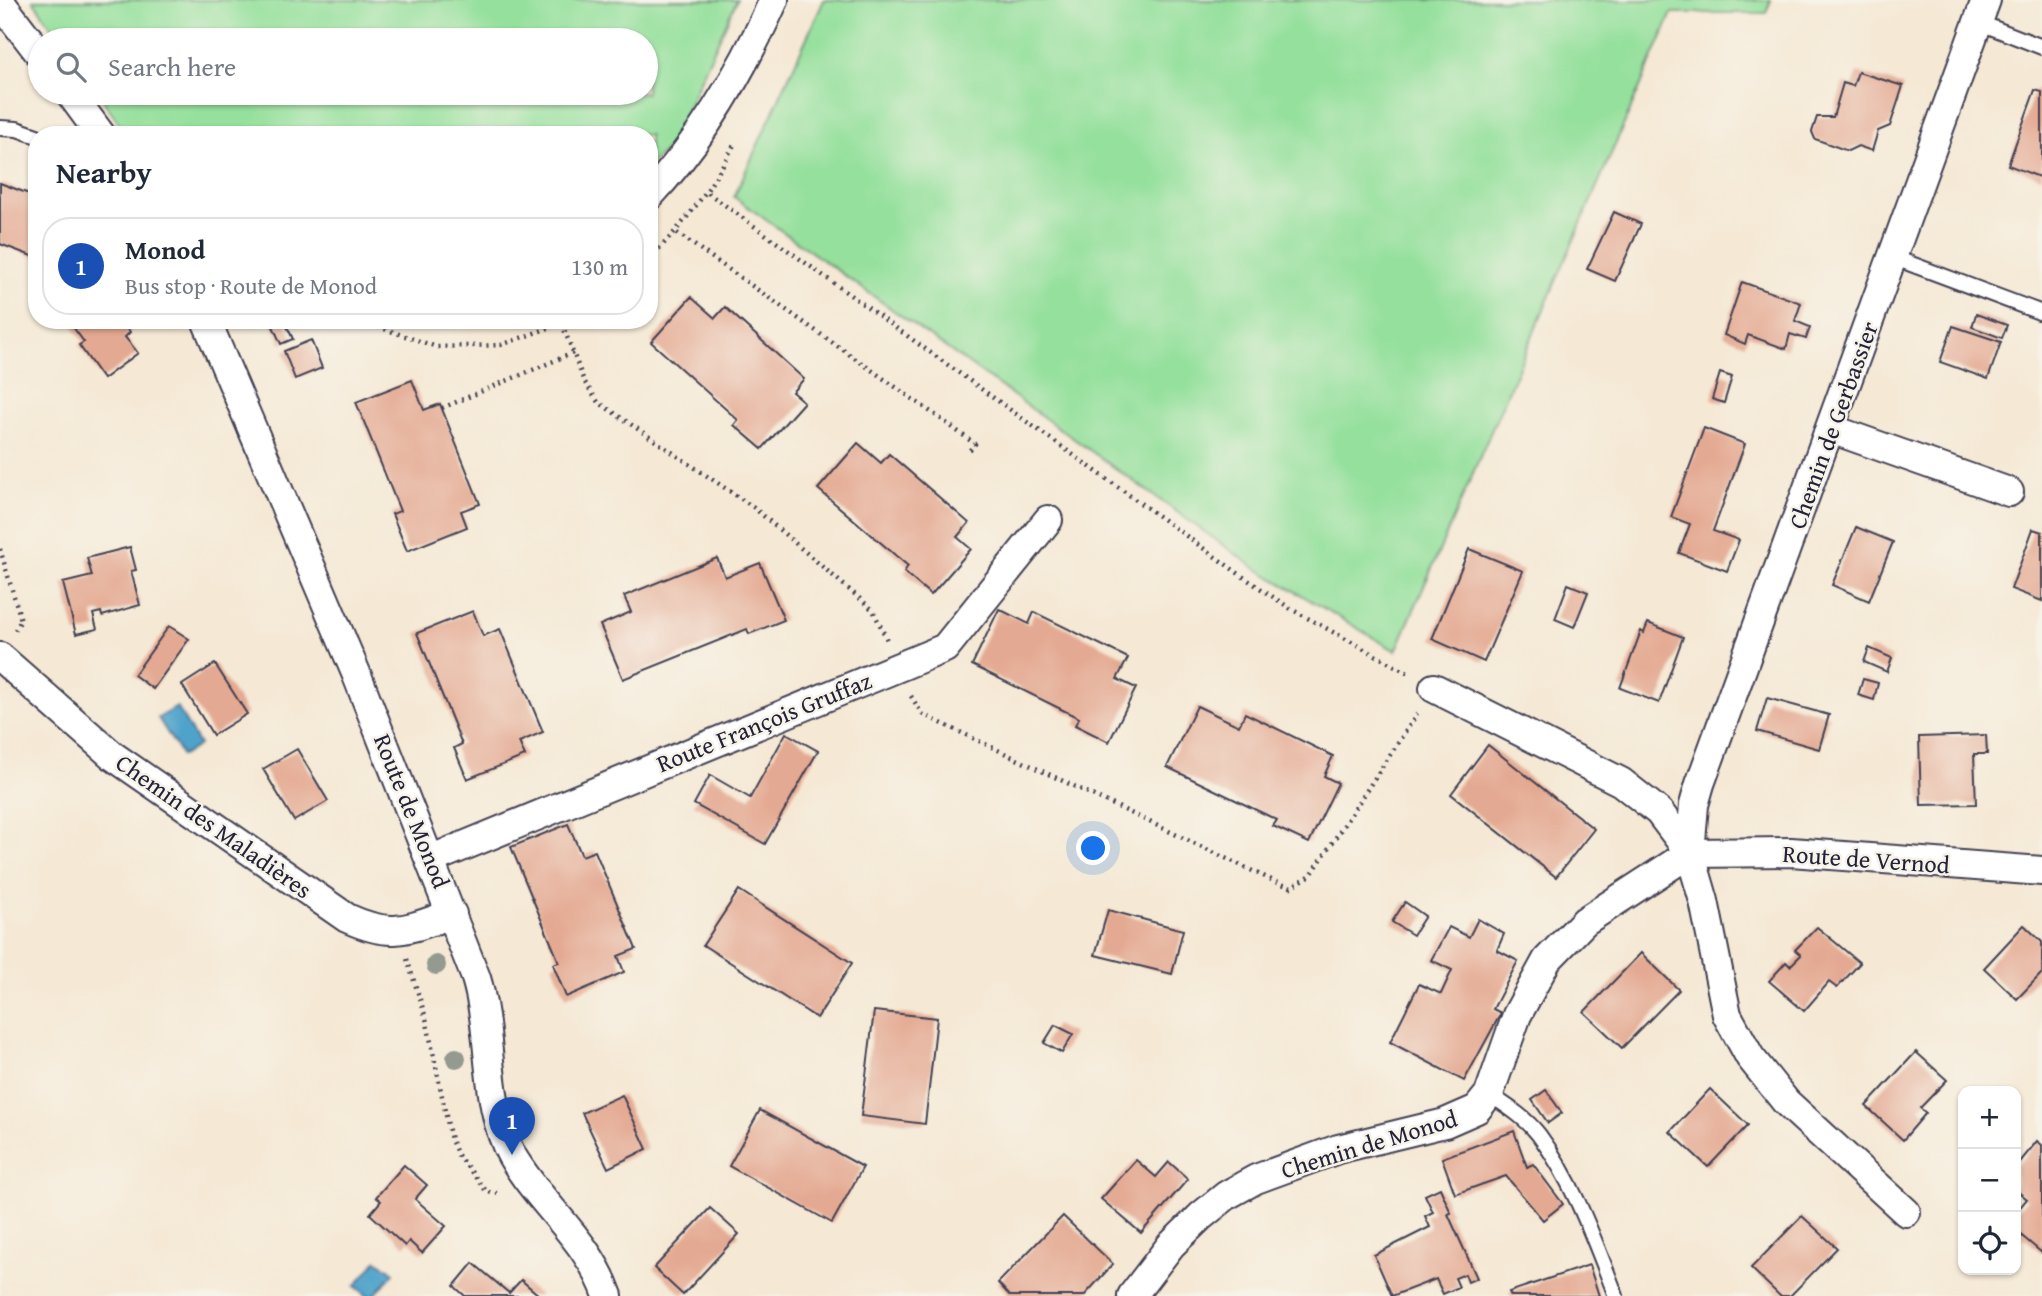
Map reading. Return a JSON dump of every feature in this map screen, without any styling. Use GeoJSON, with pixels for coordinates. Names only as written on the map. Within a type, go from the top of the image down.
{"type":"FeatureCollection","features":[{"type":"Feature","properties":{"kind":"street"},"geometry":{"type":"LineString","coordinates":[[658,187],[673,171],[712,116],[749,55],[774,0]]}},
{"type":"Feature","properties":{"kind":"street","name":"Chemin de Gerbassier"},"geometry":{"type":"LineString","coordinates":[[1689,853],[1694,805],[1700,784],[1895,258],[1982,11]]}},
{"type":"Feature","properties":{"kind":"street"},"geometry":{"type":"LineString","coordinates":[[5,19],[28,42]]}},
{"type":"Feature","properties":{"kind":"street"},"geometry":{"type":"LineString","coordinates":[[79,105],[95,126]]}},
{"type":"Feature","properties":{"kind":"street","name":"Route de Monod"},"geometry":{"type":"LineString","coordinates":[[210,329],[432,859],[484,1002],[502,1133],[512,1155],[591,1257],[608,1296]]}},
{"type":"Feature","properties":{"kind":"street"},"geometry":{"type":"LineString","coordinates":[[1831,429],[2009,492]]}},
{"type":"Feature","properties":{"kind":"street","name":"Route François Gruffaz"},"geometry":{"type":"LineString","coordinates":[[432,859],[900,667],[952,642],[1048,520]]}},
{"type":"Feature","properties":{"kind":"street","name":"Chemin des Maladières"},"geometry":{"type":"LineString","coordinates":[[6,646],[113,756],[356,923],[383,932],[398,931],[452,914]]}},
{"type":"Feature","properties":{"kind":"street"},"geometry":{"type":"LineString","coordinates":[[1434,688],[1621,782],[1659,812],[1689,853],[1704,901],[1727,1015],[1750,1057],[1786,1102],[1906,1212]]}},
{"type":"Feature","properties":{"kind":"street","name":"Route de Vernod"},"geometry":{"type":"LineString","coordinates":[[1689,853],[1791,852],[2042,871]]}},
{"type":"Feature","properties":{"kind":"street"},"geometry":{"type":"LineString","coordinates":[[1489,1094],[1517,1015],[1530,987],[1555,951],[1584,921],[1689,853]]}},
{"type":"Feature","properties":{"kind":"street","name":"Chemin de Monod"},"geometry":{"type":"LineString","coordinates":[[1132,1296],[1171,1245],[1227,1195],[1299,1162],[1463,1116],[1477,1108],[1489,1094]]}},
{"type":"Feature","properties":{"kind":"lane"},"geometry":{"type":"LineString","coordinates":[[1982,11],[2042,47]]}},
{"type":"Feature","properties":{"kind":"lane"},"geometry":{"type":"LineString","coordinates":[[0,128],[28,133]]}},
{"type":"Feature","properties":{"kind":"lane"},"geometry":{"type":"LineString","coordinates":[[1895,258],[2042,313]]}},
{"type":"Feature","properties":{"kind":"lane"},"geometry":{"type":"LineString","coordinates":[[1489,1094],[1523,1118],[1539,1135],[1589,1227],[1616,1296]]}},
{"type":"Feature","properties":{"kind":"path"},"geometry":{"type":"LineString","coordinates":[[564,329],[591,394],[604,407],[739,495],[873,610],[900,667],[914,705],[922,714],[1278,883],[1291,887],[1311,875],[1434,688],[1291,609],[1242,576],[954,373],[708,193]]}},
{"type":"Feature","properties":{"kind":"path"},"geometry":{"type":"LineString","coordinates":[[677,233],[821,332],[975,444],[967,453]]}},
{"type":"Feature","properties":{"kind":"path"},"geometry":{"type":"LineString","coordinates":[[384,329],[437,347],[501,345],[547,329]]}},
{"type":"Feature","properties":{"kind":"path"},"geometry":{"type":"LineString","coordinates":[[442,408],[573,354]]}},
{"type":"Feature","properties":{"kind":"path"},"geometry":{"type":"LineString","coordinates":[[0,549],[21,621],[6,646]]}},
{"type":"Feature","properties":{"kind":"path"},"geometry":{"type":"LineString","coordinates":[[398,931],[426,1018],[445,1120],[458,1155],[487,1192],[541,1195]]}},
{"type":"Feature","properties":{"kind":"green space"},"geometry":{"type":"Polygon","coordinates":[[[33,0],[737,0],[670,146],[658,157],[658,126],[121,126],[106,105],[658,105],[658,28],[53,28],[33,0]]]}},
{"type":"Feature","properties":{"kind":"green space"},"geometry":{"type":"Polygon","coordinates":[[[824,0],[1771,0],[1766,13],[1672,13],[1396,651],[1254,567],[734,197],[824,0]]]}},
{"type":"Feature","properties":{"kind":"water"},"geometry":{"type":"Polygon","coordinates":[[[177,707],[199,745],[182,756],[158,718],[177,707]]]}},
{"type":"Feature","properties":{"kind":"water"},"geometry":{"type":"Polygon","coordinates":[[[377,1260],[394,1273],[374,1296],[368,1296],[355,1286],[377,1260]]]}},
{"type":"Feature","properties":{"kind":"building"},"geometry":{"type":"Polygon","coordinates":[[[1858,72],[1903,86],[1890,126],[1878,131],[1872,151],[1858,146],[1848,151],[1815,139],[1812,132],[1817,117],[1833,117],[1843,83],[1853,86],[1858,72]]]}},
{"type":"Feature","properties":{"kind":"building"},"geometry":{"type":"Polygon","coordinates":[[[2035,90],[2042,92],[2042,178],[2008,165],[2035,90]]]}},
{"type":"Feature","properties":{"kind":"building"},"geometry":{"type":"Polygon","coordinates":[[[0,183],[28,194],[28,255],[0,244],[0,183]]]}},
{"type":"Feature","properties":{"kind":"building"},"geometry":{"type":"Polygon","coordinates":[[[1614,212],[1641,224],[1615,281],[1587,269],[1614,212]]]}},
{"type":"Feature","properties":{"kind":"building"},"geometry":{"type":"Polygon","coordinates":[[[1742,282],[1801,303],[1795,321],[1810,327],[1806,339],[1790,334],[1786,349],[1748,335],[1745,344],[1724,335],[1742,282]]]}},
{"type":"Feature","properties":{"kind":"building"},"geometry":{"type":"Polygon","coordinates":[[[691,297],[715,318],[725,307],[804,379],[792,392],[804,402],[762,449],[734,425],[738,420],[651,342],[691,297]]]}},
{"type":"Feature","properties":{"kind":"building"},"geometry":{"type":"Polygon","coordinates":[[[1976,314],[2007,325],[2002,338],[1972,327],[1976,314]]]}},
{"type":"Feature","properties":{"kind":"building"},"geometry":{"type":"Polygon","coordinates":[[[1953,326],[2001,342],[1988,379],[1940,362],[1953,326]]]}},
{"type":"Feature","properties":{"kind":"building"},"geometry":{"type":"Polygon","coordinates":[[[74,329],[128,329],[130,332],[125,337],[138,353],[103,379],[79,345],[84,342],[74,329]]]}},
{"type":"Feature","properties":{"kind":"building"},"geometry":{"type":"Polygon","coordinates":[[[274,329],[288,329],[293,339],[281,344],[274,329]]]}},
{"type":"Feature","properties":{"kind":"building"},"geometry":{"type":"Polygon","coordinates":[[[311,340],[322,368],[295,379],[284,351],[311,340]]]}},
{"type":"Feature","properties":{"kind":"building"},"geometry":{"type":"Polygon","coordinates":[[[1720,373],[1732,377],[1724,403],[1712,399],[1720,373]]]}},
{"type":"Feature","properties":{"kind":"building"},"geometry":{"type":"Polygon","coordinates":[[[412,380],[424,410],[440,404],[480,504],[461,511],[467,527],[407,551],[392,514],[400,511],[356,402],[412,380]]]}},
{"type":"Feature","properties":{"kind":"building"},"geometry":{"type":"Polygon","coordinates":[[[1704,428],[1745,444],[1713,531],[1739,540],[1727,571],[1679,553],[1690,524],[1671,517],[1704,428]]]}},
{"type":"Feature","properties":{"kind":"building"},"geometry":{"type":"Polygon","coordinates":[[[858,443],[881,463],[889,454],[969,523],[957,537],[971,549],[931,595],[904,572],[908,566],[818,489],[858,443]]]}},
{"type":"Feature","properties":{"kind":"building"},"geometry":{"type":"Polygon","coordinates":[[[1856,527],[1893,542],[1869,601],[1832,585],[1856,527]]]}},
{"type":"Feature","properties":{"kind":"building"},"geometry":{"type":"Polygon","coordinates":[[[2033,529],[2042,532],[2042,601],[2011,589],[2033,529]]]}},
{"type":"Feature","properties":{"kind":"building"},"geometry":{"type":"Polygon","coordinates":[[[130,547],[136,570],[131,571],[140,605],[102,616],[101,612],[93,614],[97,629],[76,634],[63,583],[92,576],[87,558],[130,547]]]}},
{"type":"Feature","properties":{"kind":"building"},"geometry":{"type":"Polygon","coordinates":[[[1469,549],[1523,571],[1484,662],[1432,639],[1469,549]]]}},
{"type":"Feature","properties":{"kind":"building"},"geometry":{"type":"Polygon","coordinates":[[[717,558],[725,577],[760,563],[784,620],[749,634],[747,629],[623,679],[600,625],[631,612],[624,596],[717,558]]]}},
{"type":"Feature","properties":{"kind":"building"},"geometry":{"type":"Polygon","coordinates":[[[1568,584],[1588,592],[1574,627],[1555,619],[1568,584]]]}},
{"type":"Feature","properties":{"kind":"building"},"geometry":{"type":"Polygon","coordinates":[[[999,609],[1029,624],[1034,612],[1128,658],[1117,679],[1136,688],[1109,742],[1075,725],[1079,718],[972,665],[999,609]]]}},
{"type":"Feature","properties":{"kind":"building"},"geometry":{"type":"Polygon","coordinates":[[[473,611],[483,636],[500,629],[543,732],[519,742],[525,756],[467,779],[454,748],[462,744],[417,633],[473,611]]]}},
{"type":"Feature","properties":{"kind":"building"},"geometry":{"type":"Polygon","coordinates":[[[1648,623],[1683,637],[1659,703],[1620,688],[1641,631],[1644,633],[1648,623]]]}},
{"type":"Feature","properties":{"kind":"building"},"geometry":{"type":"Polygon","coordinates":[[[169,626],[189,639],[153,689],[134,675],[169,626]]]}},
{"type":"Feature","properties":{"kind":"building"},"geometry":{"type":"Polygon","coordinates":[[[1869,648],[1892,658],[1887,672],[1864,662],[1869,648]]]}},
{"type":"Feature","properties":{"kind":"building"},"geometry":{"type":"Polygon","coordinates":[[[215,664],[247,714],[213,735],[182,685],[215,664]]]}},
{"type":"Feature","properties":{"kind":"building"},"geometry":{"type":"Polygon","coordinates":[[[1863,679],[1878,683],[1874,700],[1858,695],[1863,679]]]}},
{"type":"Feature","properties":{"kind":"building"},"geometry":{"type":"Polygon","coordinates":[[[1767,698],[1829,715],[1819,749],[1757,731],[1767,698]]]}},
{"type":"Feature","properties":{"kind":"building"},"geometry":{"type":"Polygon","coordinates":[[[1197,706],[1239,726],[1245,713],[1333,756],[1324,776],[1338,783],[1309,843],[1273,826],[1277,820],[1167,767],[1197,706]]]}},
{"type":"Feature","properties":{"kind":"building"},"geometry":{"type":"Polygon","coordinates":[[[786,733],[818,751],[765,844],[694,804],[710,775],[750,798],[786,733]]]}},
{"type":"Feature","properties":{"kind":"building"},"geometry":{"type":"Polygon","coordinates":[[[1986,735],[1987,754],[1974,754],[1976,804],[1921,805],[1919,737],[1986,735]]]}},
{"type":"Feature","properties":{"kind":"building"},"geometry":{"type":"Polygon","coordinates":[[[1488,745],[1594,829],[1556,877],[1451,794],[1488,745]]]}},
{"type":"Feature","properties":{"kind":"building"},"geometry":{"type":"Polygon","coordinates":[[[297,749],[328,801],[294,821],[263,769],[297,749]]]}},
{"type":"Feature","properties":{"kind":"building"},"geometry":{"type":"Polygon","coordinates":[[[568,824],[582,856],[595,851],[636,949],[618,956],[624,972],[566,997],[553,964],[559,962],[511,847],[568,824]]]}},
{"type":"Feature","properties":{"kind":"building"},"geometry":{"type":"Polygon","coordinates":[[[739,890],[852,963],[817,1018],[703,945],[739,890]]]}},
{"type":"Feature","properties":{"kind":"building"},"geometry":{"type":"Polygon","coordinates":[[[1405,902],[1425,916],[1413,935],[1392,922],[1405,902]]]}},
{"type":"Feature","properties":{"kind":"building"},"geometry":{"type":"Polygon","coordinates":[[[1108,910],[1183,930],[1172,974],[1095,955],[1108,910]]]}},
{"type":"Feature","properties":{"kind":"building"},"geometry":{"type":"Polygon","coordinates":[[[1478,919],[1504,934],[1497,950],[1518,961],[1493,1009],[1501,1013],[1464,1081],[1390,1042],[1419,984],[1441,994],[1452,970],[1431,960],[1449,927],[1469,937],[1478,919]]]}},
{"type":"Feature","properties":{"kind":"building"},"geometry":{"type":"Polygon","coordinates":[[[2024,925],[2042,942],[2042,973],[2017,999],[1984,968],[2024,925]]]}},
{"type":"Feature","properties":{"kind":"building"},"geometry":{"type":"Polygon","coordinates":[[[1817,927],[1860,963],[1837,988],[1829,982],[1804,1011],[1769,981],[1786,962],[1790,966],[1801,955],[1795,950],[1817,927]]]}},
{"type":"Feature","properties":{"kind":"building"},"geometry":{"type":"Polygon","coordinates":[[[1641,953],[1679,990],[1622,1048],[1584,1012],[1641,953]]]}},
{"type":"Feature","properties":{"kind":"building"},"geometry":{"type":"Polygon","coordinates":[[[874,1011],[937,1018],[925,1124],[861,1116],[874,1011]]]}},
{"type":"Feature","properties":{"kind":"building"},"geometry":{"type":"Polygon","coordinates":[[[1055,1025],[1073,1034],[1062,1053],[1044,1043],[1055,1025]]]}},
{"type":"Feature","properties":{"kind":"building"},"geometry":{"type":"Polygon","coordinates":[[[1916,1052],[1947,1080],[1920,1108],[1926,1113],[1903,1140],[1866,1106],[1916,1052]]]}},
{"type":"Feature","properties":{"kind":"building"},"geometry":{"type":"Polygon","coordinates":[[[1710,1089],[1748,1125],[1708,1167],[1670,1132],[1710,1089]]]}},
{"type":"Feature","properties":{"kind":"building"},"geometry":{"type":"Polygon","coordinates":[[[1546,1090],[1562,1113],[1548,1123],[1532,1100],[1546,1090]]]}},
{"type":"Feature","properties":{"kind":"building"},"geometry":{"type":"Polygon","coordinates":[[[622,1095],[647,1149],[608,1168],[582,1113],[622,1095]]]}},
{"type":"Feature","properties":{"kind":"building"},"geometry":{"type":"Polygon","coordinates":[[[760,1110],[863,1167],[832,1223],[729,1166],[760,1110]]]}},
{"type":"Feature","properties":{"kind":"building"},"geometry":{"type":"Polygon","coordinates":[[[1514,1131],[1527,1167],[1533,1164],[1563,1204],[1543,1220],[1506,1176],[1455,1194],[1442,1158],[1514,1131]]]}},
{"type":"Feature","properties":{"kind":"building"},"geometry":{"type":"Polygon","coordinates":[[[2037,1141],[2042,1145],[2042,1253],[2021,1235],[2021,1206],[2027,1199],[2021,1194],[2021,1161],[2037,1141]]]}},
{"type":"Feature","properties":{"kind":"building"},"geometry":{"type":"Polygon","coordinates":[[[1136,1160],[1156,1177],[1169,1162],[1188,1179],[1141,1233],[1101,1199],[1136,1160]]]}},
{"type":"Feature","properties":{"kind":"building"},"geometry":{"type":"Polygon","coordinates":[[[404,1165],[427,1185],[415,1199],[446,1226],[422,1253],[409,1241],[405,1246],[370,1214],[381,1201],[376,1197],[404,1165]]]}},
{"type":"Feature","properties":{"kind":"building"},"geometry":{"type":"Polygon","coordinates":[[[1440,1188],[1451,1213],[1448,1214],[1477,1278],[1468,1282],[1465,1274],[1455,1278],[1459,1287],[1443,1294],[1436,1279],[1392,1296],[1374,1255],[1430,1227],[1425,1216],[1433,1212],[1425,1195],[1440,1188]]]}},
{"type":"Feature","properties":{"kind":"building"},"geometry":{"type":"Polygon","coordinates":[[[710,1208],[739,1234],[683,1295],[654,1268],[710,1208]]]}},
{"type":"Feature","properties":{"kind":"building"},"geometry":{"type":"Polygon","coordinates":[[[1063,1216],[1113,1264],[1084,1296],[1010,1296],[998,1283],[1063,1216]]]}},
{"type":"Feature","properties":{"kind":"building"},"geometry":{"type":"Polygon","coordinates":[[[1802,1216],[1837,1248],[1790,1296],[1780,1296],[1751,1268],[1802,1216]]]}},
{"type":"Feature","properties":{"kind":"building"},"geometry":{"type":"Polygon","coordinates":[[[473,1263],[509,1293],[521,1280],[540,1296],[465,1296],[454,1286],[473,1263]]]}},
{"type":"Feature","properties":{"kind":"building"},"geometry":{"type":"Polygon","coordinates":[[[1589,1265],[1599,1296],[1511,1296],[1509,1292],[1589,1265]]]}},
{"type":"Feature","properties":{"kind":"place","name":"Monod"},"geometry":{"type":"Point","coordinates":[512,1155]}}]}
